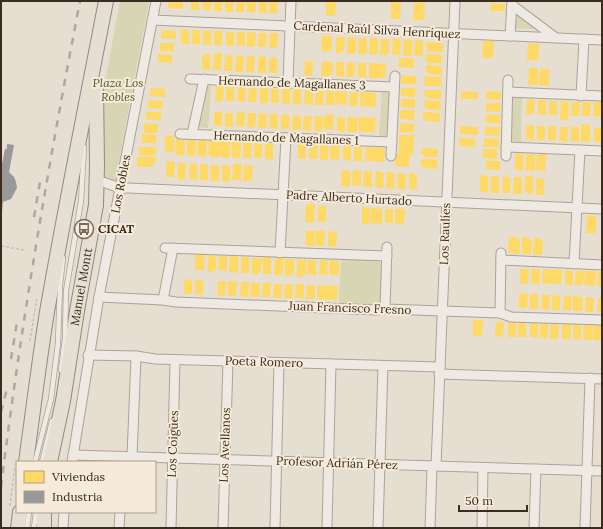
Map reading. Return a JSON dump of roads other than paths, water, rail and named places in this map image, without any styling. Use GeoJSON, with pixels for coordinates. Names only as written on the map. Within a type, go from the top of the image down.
{"type":"FeatureCollection","features":[{"type":"Feature","properties":{"kind":"main road","name":"Manuel Montt"},"geometry":{"type":"LineString","coordinates":[[26,461],[42,346],[63,226],[106,1]]}},
{"type":"Feature","properties":{"kind":"main road","name":"Manuel Montt"},"geometry":{"type":"LineString","coordinates":[[50,461],[64,401],[77,310],[94,215],[97,180],[95,62]]}},
{"type":"Feature","properties":{"kind":"main road"},"geometry":{"type":"LineString","coordinates":[[18,528],[20,513]]}},
{"type":"Feature","properties":{"kind":"main road"},"geometry":{"type":"LineString","coordinates":[[44,513],[44,528]]}},
{"type":"Feature","properties":{"kind":"street","name":"Los Robles"},"geometry":{"type":"LineString","coordinates":[[72,458],[88,355],[156,1]]}},
{"type":"Feature","properties":{"kind":"street"},"geometry":{"type":"LineString","coordinates":[[288,83],[291,1]]}},
{"type":"Feature","properties":{"kind":"street","name":"Los Raulíes"},"geometry":{"type":"LineString","coordinates":[[430,528],[442,311],[455,1]]}},
{"type":"Feature","properties":{"kind":"street"},"geometry":{"type":"LineString","coordinates":[[510,36],[512,3]]}},
{"type":"Feature","properties":{"kind":"street"},"geometry":{"type":"LineString","coordinates":[[512,3],[556,38]]}},
{"type":"Feature","properties":{"kind":"street","name":"Cardenal Raúl Silva Henríquez"},"geometry":{"type":"LineString","coordinates":[[152,20],[602,40]]}},
{"type":"Feature","properties":{"kind":"street"},"geometry":{"type":"LineString","coordinates":[[581,96],[584,39]]}},
{"type":"Feature","properties":{"kind":"street"},"geometry":{"type":"LineString","coordinates":[[391,156],[395,76]]}},
{"type":"Feature","properties":{"kind":"street","name":"Hernando de Magallanes 3"},"geometry":{"type":"LineString","coordinates":[[190,79],[394,87]]}},
{"type":"Feature","properties":{"kind":"street"},"geometry":{"type":"LineString","coordinates":[[192,134],[204,79]]}},
{"type":"Feature","properties":{"kind":"street"},"geometry":{"type":"LineString","coordinates":[[508,80],[506,151],[602,151]]}},
{"type":"Feature","properties":{"kind":"street"},"geometry":{"type":"LineString","coordinates":[[508,92],[602,96]]}},
{"type":"Feature","properties":{"kind":"street","name":"Hernando de Magallanes 1"},"geometry":{"type":"LineString","coordinates":[[180,134],[392,142]]}},
{"type":"Feature","properties":{"kind":"street"},"geometry":{"type":"LineString","coordinates":[[280,253],[286,138]]}},
{"type":"Feature","properties":{"kind":"street"},"geometry":{"type":"LineString","coordinates":[[574,264],[580,150]]}},
{"type":"Feature","properties":{"kind":"street","name":"Padre Alberto Hurtado"},"geometry":{"type":"LineString","coordinates":[[97,180],[120,188],[602,209]]}},
{"type":"Feature","properties":{"kind":"street"},"geometry":{"type":"LineString","coordinates":[[385,309],[387,247]]}},
{"type":"Feature","properties":{"kind":"street"},"geometry":{"type":"LineString","coordinates":[[163,300],[169,248],[387,256]]}},
{"type":"Feature","properties":{"kind":"street"},"geometry":{"type":"LineString","coordinates":[[500,313],[501,256],[574,264],[602,265]]}},
{"type":"Feature","properties":{"kind":"street","name":"Juan Francisco Fresno"},"geometry":{"type":"LineString","coordinates":[[99,297],[361,310],[385,309],[500,313],[511,317],[602,320]]}},
{"type":"Feature","properties":{"kind":"street","name":"Poeta Romero"},"geometry":{"type":"LineString","coordinates":[[88,355],[136,356],[175,360],[383,366],[439,371],[602,379]]}},
{"type":"Feature","properties":{"kind":"street"},"geometry":{"type":"LineString","coordinates":[[132,457],[136,356]]}},
{"type":"Feature","properties":{"kind":"street","name":"Los Coigües"},"geometry":{"type":"LineString","coordinates":[[171,528],[175,360]]}},
{"type":"Feature","properties":{"kind":"street","name":"Los Avellanos"},"geometry":{"type":"LineString","coordinates":[[223,528],[228,361]]}},
{"type":"Feature","properties":{"kind":"street"},"geometry":{"type":"LineString","coordinates":[[275,528],[279,363]]}},
{"type":"Feature","properties":{"kind":"street"},"geometry":{"type":"LineString","coordinates":[[327,528],[331,364]]}},
{"type":"Feature","properties":{"kind":"street"},"geometry":{"type":"LineString","coordinates":[[378,528],[383,366]]}},
{"type":"Feature","properties":{"kind":"street"},"geometry":{"type":"LineString","coordinates":[[585,528],[590,378]]}},
{"type":"Feature","properties":{"kind":"street","name":"Profesor Adrián Pérez"},"geometry":{"type":"LineString","coordinates":[[72,458],[121,459],[132,457],[602,471]]}},
{"type":"Feature","properties":{"kind":"street"},"geometry":{"type":"LineString","coordinates":[[482,528],[483,468]]}},
{"type":"Feature","properties":{"kind":"street"},"geometry":{"type":"LineString","coordinates":[[534,528],[536,469]]}},
{"type":"Feature","properties":{"kind":"street"},"geometry":{"type":"LineString","coordinates":[[119,528],[120,513]]}},
{"type":"Feature","properties":{"kind":"lane","name":"Manuel Montt"},"geometry":{"type":"LineString","coordinates":[[86,135],[95,62]]}},
{"type":"Feature","properties":{"kind":"lane","name":"Manuel Montt"},"geometry":{"type":"LineString","coordinates":[[60,376],[65,339],[66,292],[81,201],[85,142]]}},
{"type":"Feature","properties":{"kind":"lane","name":"Manuel Montt"},"geometry":{"type":"LineString","coordinates":[[35,461],[51,399],[58,343],[60,285],[64,249],[63,226]]}},
{"type":"Feature","properties":{"kind":"lane"},"geometry":{"type":"LineString","coordinates":[[42,461],[53,417]]}},
{"type":"Feature","properties":{"kind":"lane"},"geometry":{"type":"LineString","coordinates":[[27,528],[29,513]]}},
{"type":"Feature","properties":{"kind":"lane"},"geometry":{"type":"LineString","coordinates":[[34,528],[36,513]]}},
{"type":"Feature","properties":{"kind":"railway"},"geometry":{"type":"LineString","coordinates":[[1,487],[17,365],[36,243],[80,1]]}},
{"type":"Feature","properties":{"kind":"railway"},"geometry":{"type":"LineString","coordinates":[[34,217],[40,182]]}},
{"type":"Feature","properties":{"kind":"railway"},"geometry":{"type":"LineString","coordinates":[[11,359],[17,322]]}},
{"type":"Feature","properties":{"kind":"railway"},"geometry":{"type":"LineString","coordinates":[[1,412],[8,385]]}},
{"type":"Feature","properties":{"kind":"place","name":"CICAT"},"geometry":{"type":"Point","coordinates":[84,229]}},
{"type":"Feature","properties":{"kind":"park label","name":"Plaza Los Robles"},"geometry":{"type":"Point","coordinates":[118,90]}}]}
